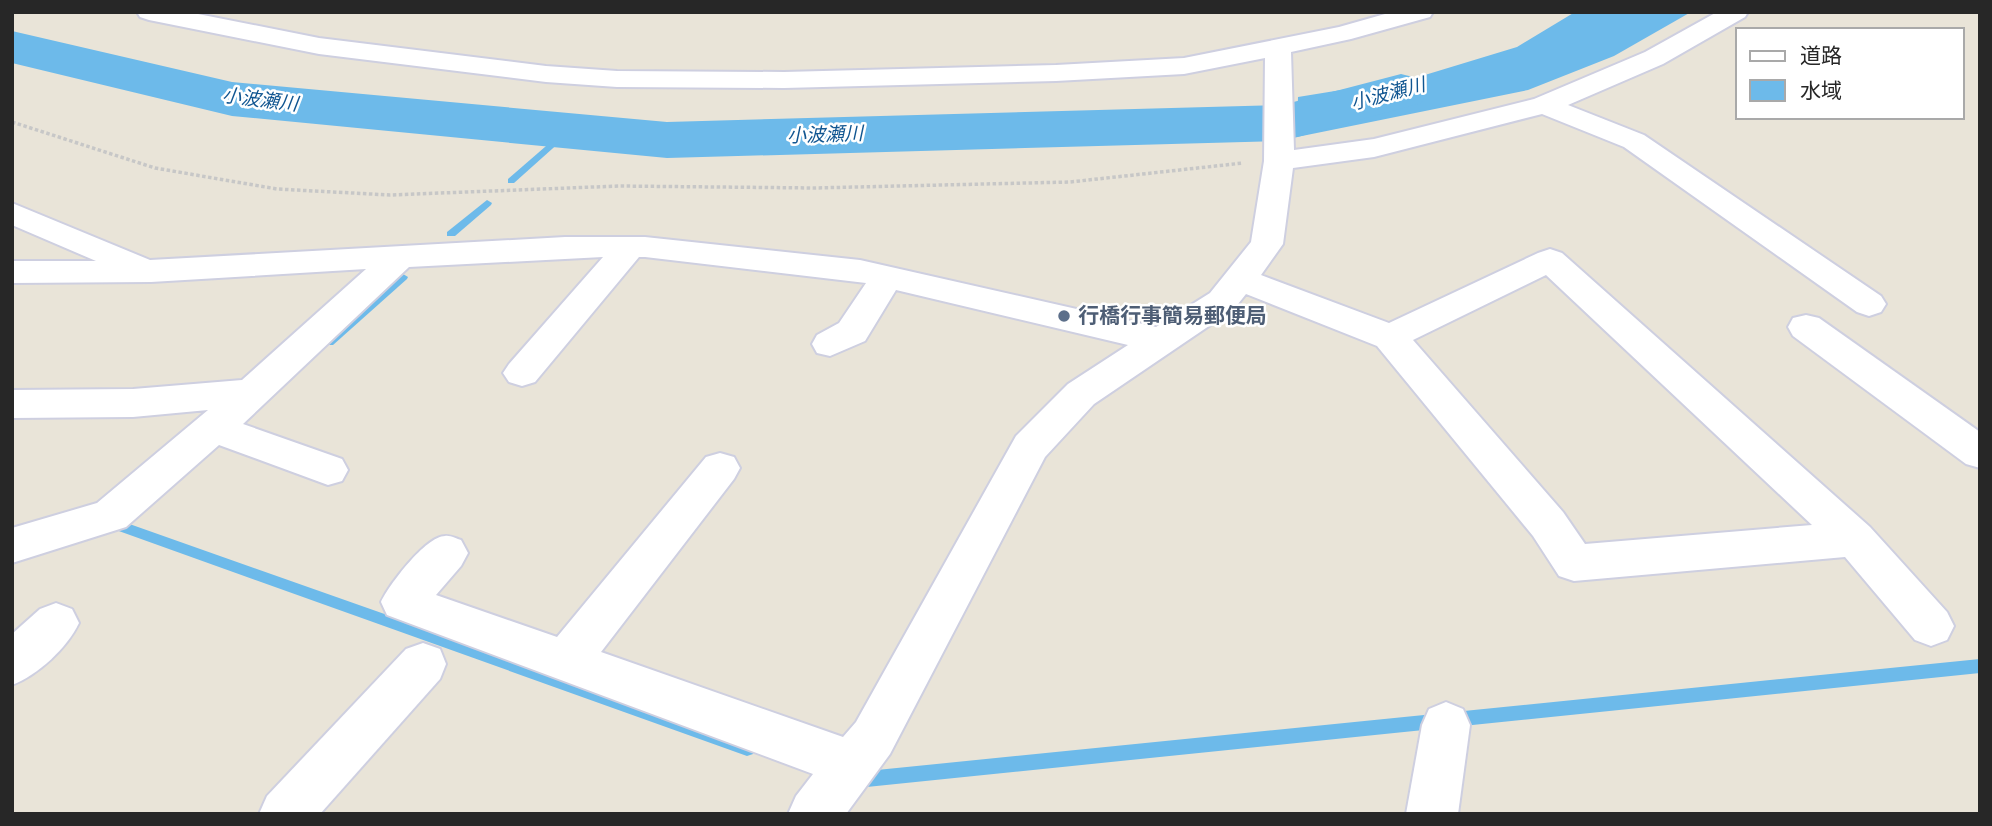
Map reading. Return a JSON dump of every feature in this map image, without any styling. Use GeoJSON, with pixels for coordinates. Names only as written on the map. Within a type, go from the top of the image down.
{"type":"FeatureCollection","features":[{"type":"Feature","properties":{"kind":"street"},"geometry":{"type":"LineString","coordinates":[[149,12],[319,46],[546,74],[617,79],[784,80],[1056,73],[1184,66],[1278,48],[1421,12]]}},
{"type":"Feature","properties":{"kind":"street"},"geometry":{"type":"LineString","coordinates":[[1279,155],[1374,148],[1545,104],[1654,58],[1736,12]]}},
{"type":"Feature","properties":{"kind":"street"},"geometry":{"type":"LineString","coordinates":[[814,814],[873,738],[1030,447],[1081,394],[1222,301],[1267,244],[1279,155],[1278,48]]}},
{"type":"Feature","properties":{"kind":"street"},"geometry":{"type":"LineString","coordinates":[[1545,104],[1634,142],[1869,304]]}},
{"type":"Feature","properties":{"kind":"street"},"geometry":{"type":"LineString","coordinates":[[12,213],[150,271]]}},
{"type":"Feature","properties":{"kind":"street"},"geometry":{"type":"LineString","coordinates":[[12,272],[150,271],[401,256],[630,247],[860,271],[1162,341]]}},
{"type":"Feature","properties":{"kind":"street"},"geometry":{"type":"LineString","coordinates":[[522,373],[630,247]]}},
{"type":"Feature","properties":{"kind":"street"},"geometry":{"type":"LineString","coordinates":[[12,545],[111,515],[213,428],[401,256]]}},
{"type":"Feature","properties":{"kind":"street"},"geometry":{"type":"LineString","coordinates":[[1390,337],[1550,260],[1855,539],[1931,626]]}},
{"type":"Feature","properties":{"kind":"street"},"geometry":{"type":"LineString","coordinates":[[830,344],[852,332],[887,278]]}},
{"type":"Feature","properties":{"kind":"street"},"geometry":{"type":"LineString","coordinates":[[1240,279],[1390,337],[1548,524],[1574,563],[1855,539]]}},
{"type":"Feature","properties":{"kind":"street"},"geometry":{"type":"LineString","coordinates":[[1806,327],[1980,453]]}},
{"type":"Feature","properties":{"kind":"street"},"geometry":{"type":"LineString","coordinates":[[12,404],[134,403],[251,393]]}},
{"type":"Feature","properties":{"kind":"street"},"geometry":{"type":"LineString","coordinates":[[213,428],[328,470]]}},
{"type":"Feature","properties":{"kind":"street"},"geometry":{"type":"LineString","coordinates":[[566,661],[720,468]]}},
{"type":"Feature","properties":{"kind":"street"},"geometry":{"type":"LineString","coordinates":[[446,554],[403,602],[853,765]]}},
{"type":"Feature","properties":{"kind":"street"},"geometry":{"type":"LineString","coordinates":[[12,664],[56,623]]}},
{"type":"Feature","properties":{"kind":"street"},"geometry":{"type":"LineString","coordinates":[[285,814],[423,664]]}},
{"type":"Feature","properties":{"kind":"street"},"geometry":{"type":"LineString","coordinates":[[1432,814],[1446,725]]}},
{"type":"Feature","properties":{"kind":"path"},"geometry":{"type":"LineString","coordinates":[[12,122],[155,168],[277,189],[390,195],[619,186],[814,188],[1070,182],[1279,155]]}},
{"type":"Feature","properties":{"kind":"water"},"geometry":{"type":"Polygon","coordinates":[[[1575,12],[1691,12],[1614,56],[1528,90],[1297,137],[1298,97],[1415,78],[1517,47],[1575,12]]]}},
{"type":"Feature","properties":{"kind":"waterway","name":"小波瀬川"},"geometry":{"type":"LineString","coordinates":[[12,47],[232,99],[667,140],[1283,123],[1401,91]]}},
{"type":"Feature","properties":{"kind":"waterway"},"geometry":{"type":"LineString","coordinates":[[511,181],[568,130]]}},
{"type":"Feature","properties":{"kind":"waterway"},"geometry":{"type":"LineString","coordinates":[[451,234],[487,203]]}},
{"type":"Feature","properties":{"kind":"waterway"},"geometry":{"type":"LineString","coordinates":[[329,342],[403,277]]}},
{"type":"Feature","properties":{"kind":"waterway"},"geometry":{"type":"LineString","coordinates":[[121,526],[747,749]]}},
{"type":"Feature","properties":{"kind":"waterway"},"geometry":{"type":"LineString","coordinates":[[857,780],[1980,666]]}},
{"type":"Feature","properties":{"kind":"place","name":"行橋行事簡易郵便局"},"geometry":{"type":"Point","coordinates":[1064,316]}}]}
